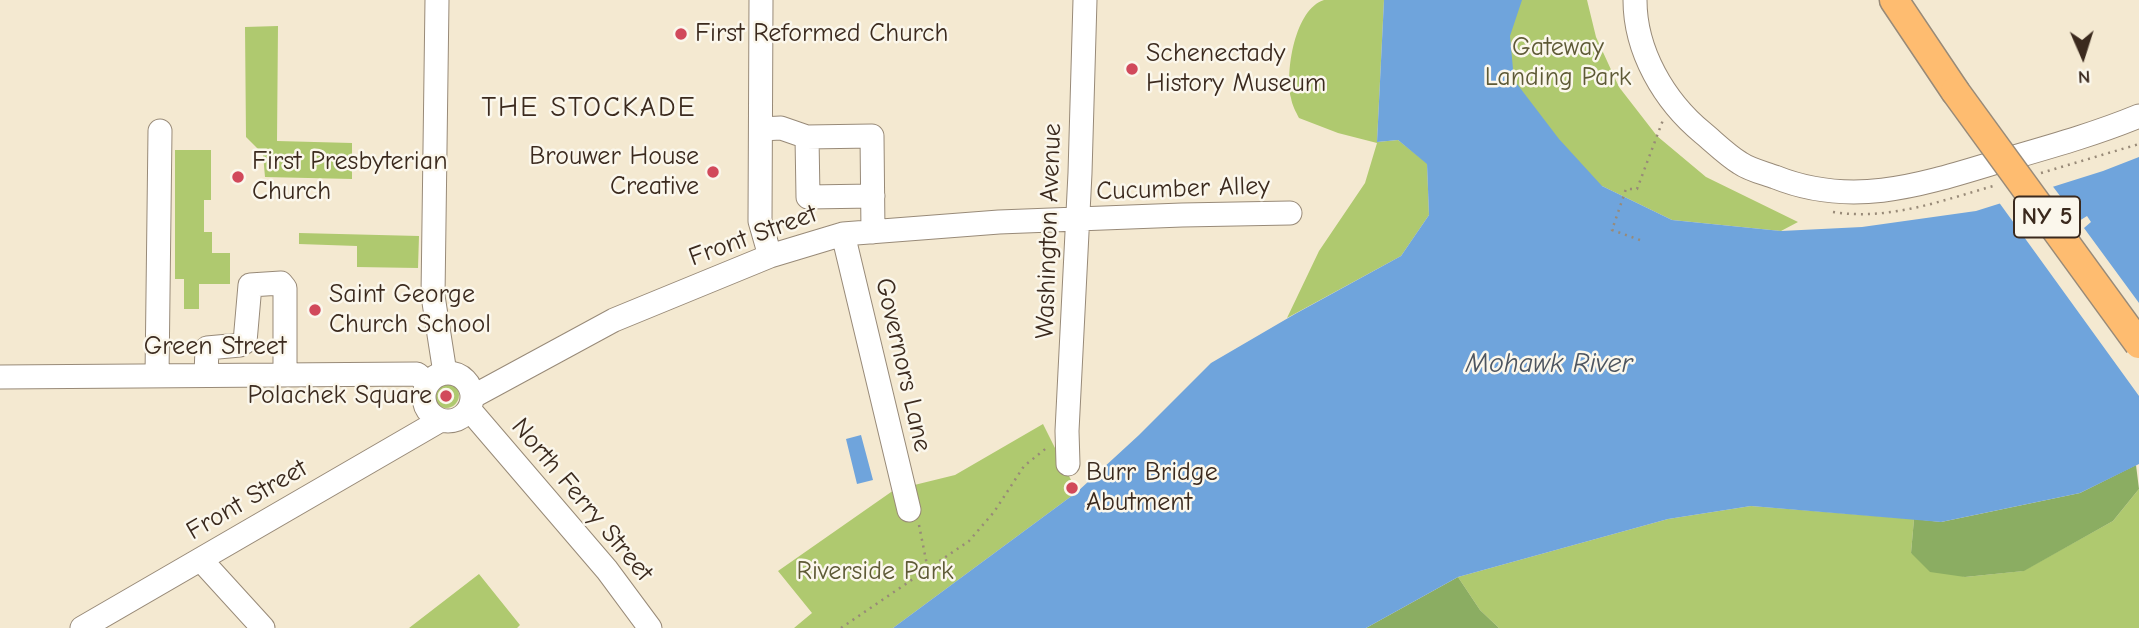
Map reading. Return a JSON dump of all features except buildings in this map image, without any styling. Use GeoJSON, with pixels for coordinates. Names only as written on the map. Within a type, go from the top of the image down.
{"type":"FeatureCollection","features":[{"type":"Feature","properties":{"kind":"main road","name":"NY 5"},"geometry":{"type":"LineString","coordinates":[[1894,0],[1955,91],[2139,344]]}},
{"type":"Feature","properties":{"kind":"street"},"geometry":{"type":"LineString","coordinates":[[437,0],[433,296],[437,378],[424,397],[425,404],[434,416],[441,419]]}},
{"type":"Feature","properties":{"kind":"street"},"geometry":{"type":"LineString","coordinates":[[761,0],[760,220],[770,256]]}},
{"type":"Feature","properties":{"kind":"street","name":"Washington Avenue"},"geometry":{"type":"LineString","coordinates":[[1068,464],[1085,0]]}},
{"type":"Feature","properties":{"kind":"street"},"geometry":{"type":"LineString","coordinates":[[1634,0],[1641,40],[1651,71],[1687,120],[1741,164],[1801,188],[1832,193],[1862,193],[1917,186],[2100,132],[2139,116]]}},
{"type":"Feature","properties":{"kind":"street"},"geometry":{"type":"LineString","coordinates":[[761,129],[782,128],[807,137],[872,136],[873,232]]}},
{"type":"Feature","properties":{"kind":"street"},"geometry":{"type":"LineString","coordinates":[[157,376],[160,131]]}},
{"type":"Feature","properties":{"kind":"street"},"geometry":{"type":"LineString","coordinates":[[807,137],[808,197],[873,196]]}},
{"type":"Feature","properties":{"kind":"street","name":"Cucumber Alley"},"geometry":{"type":"LineString","coordinates":[[1077,221],[1182,215],[1290,214]]}},
{"type":"Feature","properties":{"kind":"street","name":"Front Street"},"geometry":{"type":"LineString","coordinates":[[82,628],[441,419],[457,419],[471,403],[614,320],[770,256],[843,234],[999,222],[1077,221]]}},
{"type":"Feature","properties":{"kind":"street","name":"Governors Lane"},"geometry":{"type":"LineString","coordinates":[[843,234],[909,510]]}},
{"type":"Feature","properties":{"kind":"street"},"geometry":{"type":"LineString","coordinates":[[244,344],[248,288],[254,283],[281,283],[285,288],[285,375]]}},
{"type":"Feature","properties":{"kind":"street"},"geometry":{"type":"LineString","coordinates":[[206,375],[207,348],[285,342]]}},
{"type":"Feature","properties":{"kind":"street","name":"Green Street"},"geometry":{"type":"LineString","coordinates":[[0,377],[417,374],[437,378]]}},
{"type":"Feature","properties":{"kind":"street"},"geometry":{"type":"LineString","coordinates":[[437,378],[461,376],[467,381],[471,403]]}},
{"type":"Feature","properties":{"kind":"street","name":"North Ferry Street"},"geometry":{"type":"LineString","coordinates":[[471,403],[607,570],[650,628]]}},
{"type":"Feature","properties":{"kind":"street"},"geometry":{"type":"LineString","coordinates":[[201,560],[263,628]]}},
{"type":"Feature","properties":{"kind":"path"},"geometry":{"type":"LineString","coordinates":[[1640,240],[1612,230],[1626,190],[1637,189],[1664,118]]}},
{"type":"Feature","properties":{"kind":"path"},"geometry":{"type":"LineString","coordinates":[[2039,173],[2139,144]]}},
{"type":"Feature","properties":{"kind":"path"},"geometry":{"type":"LineString","coordinates":[[1832,211],[1853,215],[1894,213],[1925,207],[2003,183]]}},
{"type":"Feature","properties":{"kind":"path"},"geometry":{"type":"LineString","coordinates":[[841,628],[969,541],[994,512],[1024,466],[1068,431]]}},
{"type":"Feature","properties":{"kind":"path"},"geometry":{"type":"LineString","coordinates":[[909,510],[918,522],[928,570]]}},
{"type":"Feature","properties":{"kind":"green space"},"geometry":{"type":"Polygon","coordinates":[[[1324,0],[1384,0],[1377,142],[1398,140],[1427,163],[1429,215],[1401,256],[1287,318],[1319,251],[1365,183],[1377,143],[1338,133],[1299,118],[1293,106],[1290,73],[1294,42],[1306,15],[1324,0]]]}},
{"type":"Feature","properties":{"kind":"green space","name":"Gateway Landing Park"},"geometry":{"type":"Polygon","coordinates":[[[1437,0],[1587,0],[1596,37],[1619,87],[1657,136],[1706,177],[1798,222],[1781,231],[1672,220],[1602,186],[1539,186],[1437,0]]]}},
{"type":"Feature","properties":{"kind":"green space"},"geometry":{"type":"Polygon","coordinates":[[[278,26],[277,141],[352,143],[352,179],[265,177],[263,154],[246,137],[245,27],[278,26]]]}},
{"type":"Feature","properties":{"kind":"green space"},"geometry":{"type":"Polygon","coordinates":[[[175,150],[211,150],[211,200],[204,200],[204,232],[212,232],[212,253],[230,253],[230,284],[199,284],[199,309],[184,309],[184,279],[175,279],[175,150]]]}},
{"type":"Feature","properties":{"kind":"green space"},"geometry":{"type":"Polygon","coordinates":[[[299,233],[419,236],[418,268],[357,267],[357,246],[299,244],[299,233]]]}},
{"type":"Feature","properties":{"kind":"green space","name":"Polachek Square"},"geometry":{"type":"Polygon","coordinates":[[[446,382],[455,386],[459,395],[455,404],[446,408],[437,404],[433,395],[437,386],[446,382]]]}},
{"type":"Feature","properties":{"kind":"green space","name":"Riverside Park"},"geometry":{"type":"Polygon","coordinates":[[[1043,424],[1077,492],[893,628],[794,628],[812,613],[778,571],[894,490],[955,475],[1043,424]]]}},
{"type":"Feature","properties":{"kind":"green space"},"geometry":{"type":"Polygon","coordinates":[[[2136,465],[2139,489],[2113,521],[2024,571],[1965,577],[1930,572],[1911,553],[1914,519],[1941,522],[2080,493],[2136,465]]]}},
{"type":"Feature","properties":{"kind":"green space"},"geometry":{"type":"Polygon","coordinates":[[[2139,489],[2139,628],[1499,628],[1480,610],[1458,577],[1668,519],[1751,506],[1914,519],[1911,553],[1965,577],[2023,571],[2113,521],[2139,489]]]}},
{"type":"Feature","properties":{"kind":"green space"},"geometry":{"type":"Polygon","coordinates":[[[479,574],[520,625],[517,628],[409,628],[479,574]]]}},
{"type":"Feature","properties":{"kind":"green space"},"geometry":{"type":"Polygon","coordinates":[[[1458,577],[1480,610],[1499,628],[1366,628],[1458,577]]]}},
{"type":"Feature","properties":{"kind":"water","name":"Mohawk River"},"geometry":{"type":"Polygon","coordinates":[[[1384,0],[1522,0],[1510,36],[1514,80],[1559,139],[1602,186],[1672,220],[1781,231],[1862,227],[1976,211],[2139,157],[2139,464],[2080,493],[1941,522],[1751,506],[1668,519],[1458,577],[1366,628],[893,628],[1077,492],[1211,363],[1401,256],[1429,215],[1427,164],[1398,140],[1377,142],[1384,0]]]}},
{"type":"Feature","properties":{"kind":"water"},"geometry":{"type":"Polygon","coordinates":[[[861,435],[873,480],[857,484],[846,439],[861,435]]]}},
{"type":"Feature","properties":{"kind":"pier"},"geometry":{"type":"Polygon","coordinates":[[[2051,184],[2079,221],[2087,216],[2091,222],[2084,228],[2139,303],[2139,396],[1998,201],[2051,184]]]}},
{"type":"Feature","properties":{"kind":"place","name":"First Reformed Church"},"geometry":{"type":"Point","coordinates":[681,34]}},
{"type":"Feature","properties":{"kind":"place","name":"Schenectady History Museum"},"geometry":{"type":"Point","coordinates":[1132,69]}},
{"type":"Feature","properties":{"kind":"place","name":"Brouwer House Creative"},"geometry":{"type":"Point","coordinates":[713,172]}},
{"type":"Feature","properties":{"kind":"place","name":"First Presbyterian Church"},"geometry":{"type":"Point","coordinates":[238,177]}},
{"type":"Feature","properties":{"kind":"place","name":"Saint George Church School"},"geometry":{"type":"Point","coordinates":[315,310]}},
{"type":"Feature","properties":{"kind":"place","name":"Polachek Square"},"geometry":{"type":"Point","coordinates":[446,396]}},
{"type":"Feature","properties":{"kind":"place","name":"Burr Bridge Abutment"},"geometry":{"type":"Point","coordinates":[1072,488]}},
{"type":"Feature","properties":{"kind":"district","name":"THE STOCKADE"},"geometry":{"type":"Point","coordinates":[589,108]}}]}
